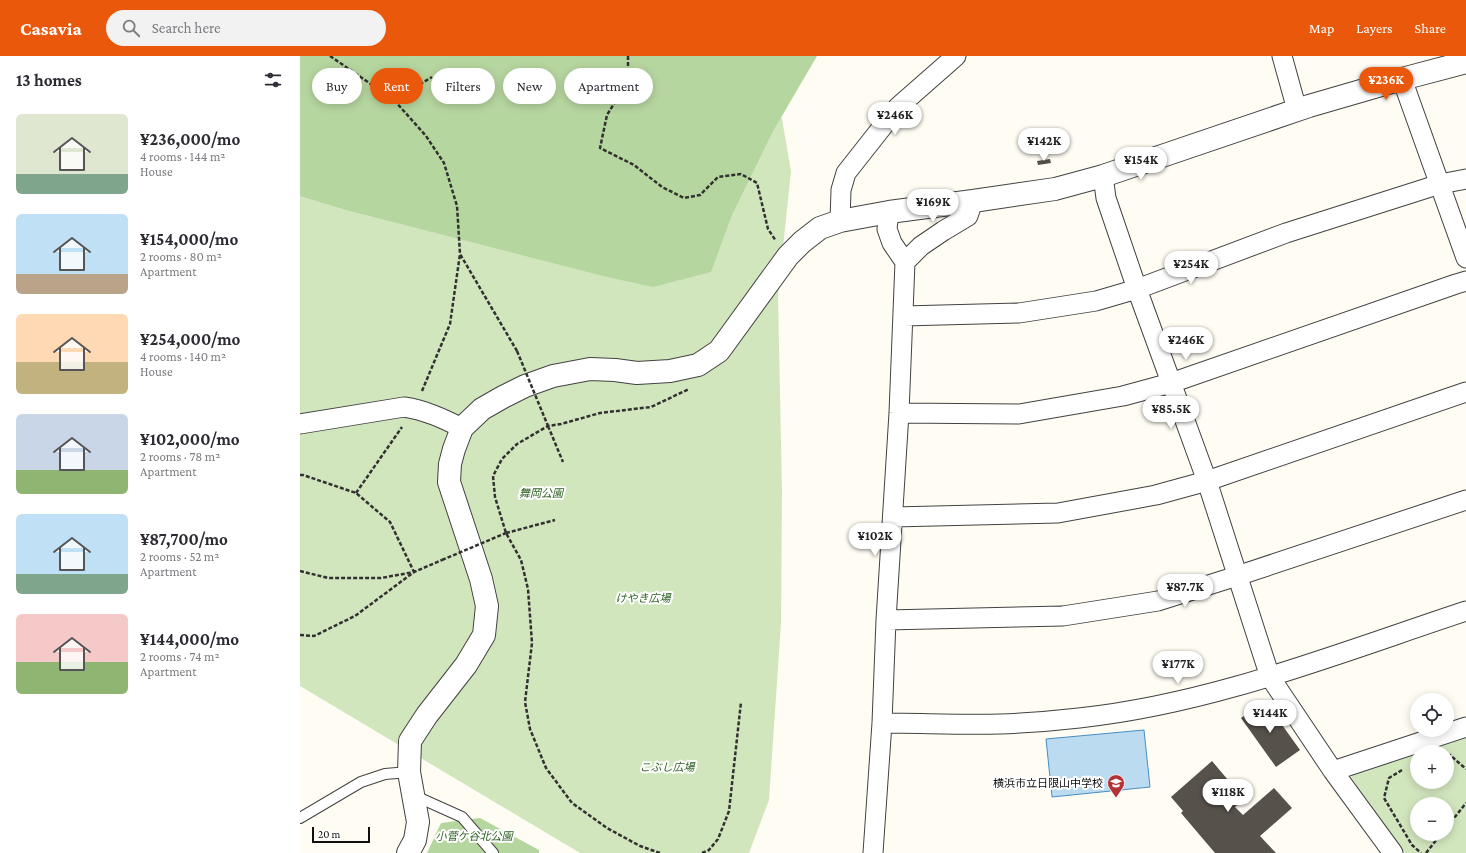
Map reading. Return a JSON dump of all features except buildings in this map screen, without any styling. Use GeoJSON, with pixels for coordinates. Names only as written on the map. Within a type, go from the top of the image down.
{"type":"FeatureCollection","features":[{"type":"Feature","properties":{"kind":"street"},"geometry":{"type":"LineString","coordinates":[[840,221],[841,190],[846,173],[898,107],[956,56]]}},
{"type":"Feature","properties":{"kind":"street"},"geometry":{"type":"LineString","coordinates":[[1282,56],[1297,110]]}},
{"type":"Feature","properties":{"kind":"street"},"geometry":{"type":"LineString","coordinates":[[408,853],[415,840],[418,822],[409,772],[410,741],[427,715],[466,665],[484,635],[487,606],[481,579],[449,482],[454,449],[462,428],[482,409],[525,386],[553,376],[590,369],[637,373],[670,371],[698,365],[719,351],[788,256],[802,242],[820,228],[840,221],[889,212],[1055,189],[1102,176],[1297,110],[1466,62]]}},
{"type":"Feature","properties":{"kind":"street"},"geometry":{"type":"LineString","coordinates":[[1402,79],[1466,258]]}},
{"type":"Feature","properties":{"kind":"street"},"geometry":{"type":"LineString","coordinates":[[1102,176],[1106,198],[1207,481],[1270,677],[1333,771],[1393,853]]}},
{"type":"Feature","properties":{"kind":"street"},"geometry":{"type":"LineString","coordinates":[[903,316],[1019,313],[1096,301],[1137,288],[1286,233],[1440,184],[1466,179]]}},
{"type":"Feature","properties":{"kind":"street"},"geometry":{"type":"LineString","coordinates":[[905,262],[921,246],[968,216],[973,201]]}},
{"type":"Feature","properties":{"kind":"street"},"geometry":{"type":"LineString","coordinates":[[873,853],[882,722],[886,620],[899,413],[905,262],[892,243],[887,229],[889,212]]}},
{"type":"Feature","properties":{"kind":"street"},"geometry":{"type":"LineString","coordinates":[[899,413],[1019,414],[1123,396],[1171,383],[1466,281]]}},
{"type":"Feature","properties":{"kind":"street"},"geometry":{"type":"LineString","coordinates":[[893,517],[1058,513],[1156,495],[1207,481],[1466,392]]}},
{"type":"Feature","properties":{"kind":"street"},"geometry":{"type":"LineString","coordinates":[[300,424],[404,407],[440,417],[462,428]]}},
{"type":"Feature","properties":{"kind":"street"},"geometry":{"type":"LineString","coordinates":[[886,620],[1063,616],[1158,601],[1466,500]]}},
{"type":"Feature","properties":{"kind":"street"},"geometry":{"type":"LineString","coordinates":[[882,722],[1000,724],[1080,718],[1156,706],[1270,677],[1466,611]]}},
{"type":"Feature","properties":{"kind":"street"},"geometry":{"type":"LineString","coordinates":[[1333,771],[1466,727]]}},
{"type":"Feature","properties":{"kind":"lane"},"geometry":{"type":"LineString","coordinates":[[300,818],[361,782],[385,774],[409,772]]}},
{"type":"Feature","properties":{"kind":"lane"},"geometry":{"type":"LineString","coordinates":[[413,795],[462,818],[493,853]]}},
{"type":"Feature","properties":{"kind":"path"},"geometry":{"type":"LineString","coordinates":[[330,56],[370,84]]}},
{"type":"Feature","properties":{"kind":"path"},"geometry":{"type":"LineString","coordinates":[[628,56],[628,81],[607,115],[600,148],[634,165],[662,187],[684,198],[700,195],[718,177],[742,174],[757,183],[768,229],[788,256]]}},
{"type":"Feature","properties":{"kind":"path"},"geometry":{"type":"LineString","coordinates":[[356,493],[415,409],[450,324],[460,254],[457,206],[444,163],[426,136],[398,104]]}},
{"type":"Feature","properties":{"kind":"path"},"geometry":{"type":"LineString","coordinates":[[460,254],[517,351],[563,462]]}},
{"type":"Feature","properties":{"kind":"path"},"geometry":{"type":"LineString","coordinates":[[651,407],[600,413],[561,424],[548,426],[516,444],[502,459],[493,476],[495,497],[506,533],[521,560],[528,589],[532,643],[525,702],[530,729],[546,768],[572,804],[607,828],[640,846],[660,853]]}},
{"type":"Feature","properties":{"kind":"path"},"geometry":{"type":"LineString","coordinates":[[300,476],[303,475],[356,493],[390,522],[414,572]]}},
{"type":"Feature","properties":{"kind":"path"},"geometry":{"type":"LineString","coordinates":[[300,571],[328,578],[381,578],[414,572],[506,533],[555,520]]}},
{"type":"Feature","properties":{"kind":"path"},"geometry":{"type":"LineString","coordinates":[[300,635],[314,636],[355,616],[414,572]]}},
{"type":"Feature","properties":{"kind":"path"},"geometry":{"type":"LineString","coordinates":[[702,853],[709,850],[718,839],[728,811],[741,702]]}},
{"type":"Feature","properties":{"kind":"path"},"geometry":{"type":"LineString","coordinates":[[1454,758],[1466,769]]}},
{"type":"Feature","properties":{"kind":"path"},"geometry":{"type":"LineString","coordinates":[[1406,768],[1389,778],[1384,798],[1412,845],[1421,853]]}},
{"type":"Feature","properties":{"kind":"path"},"geometry":{"type":"LineString","coordinates":[[1454,818],[1466,803]]}},
{"type":"Feature","properties":{"kind":"path"},"geometry":{"type":"LineString","coordinates":[[1426,853],[1436,841]]}},
{"type":"Feature","properties":{"kind":"green space","name":"舞岡公園"},"geometry":{"type":"Polygon","coordinates":[[[300,56],[771,56],[791,171],[778,296],[782,492],[781,623],[769,800],[749,853],[580,853],[300,686],[300,56]]]}},
{"type":"Feature","properties":{"kind":"green space"},"geometry":{"type":"Polygon","coordinates":[[[300,56],[817,56],[772,133],[732,215],[711,272],[653,287],[607,277],[346,210],[300,196],[300,56]]]}},
{"type":"Feature","properties":{"kind":"green space"},"geometry":{"type":"Polygon","coordinates":[[[1466,733],[1466,853],[1405,853],[1351,777],[1354,770],[1410,752],[1410,789],[1454,789],[1454,745],[1430,745],[1466,733]]]}},
{"type":"Feature","properties":{"kind":"green space","name":"小菅ケ谷北公園"},"geometry":{"type":"Polygon","coordinates":[[[480,818],[539,850],[539,853],[427,853],[441,823],[480,818]]]}},
{"type":"Feature","properties":{"kind":"water"},"geometry":{"type":"Polygon","coordinates":[[[1144,730],[1150,787],[1052,797],[1046,739],[1144,730]]]}},
{"type":"Feature","properties":{"kind":"place","name":"横浜市立日限山中学校"},"geometry":{"type":"Point","coordinates":[1116,798]}},
{"type":"Feature","properties":{"kind":"park label","name":"けやき広場"},"geometry":{"type":"Point","coordinates":[643,598]}},
{"type":"Feature","properties":{"kind":"park label","name":"こぶし広場"},"geometry":{"type":"Point","coordinates":[667,767]}}]}
